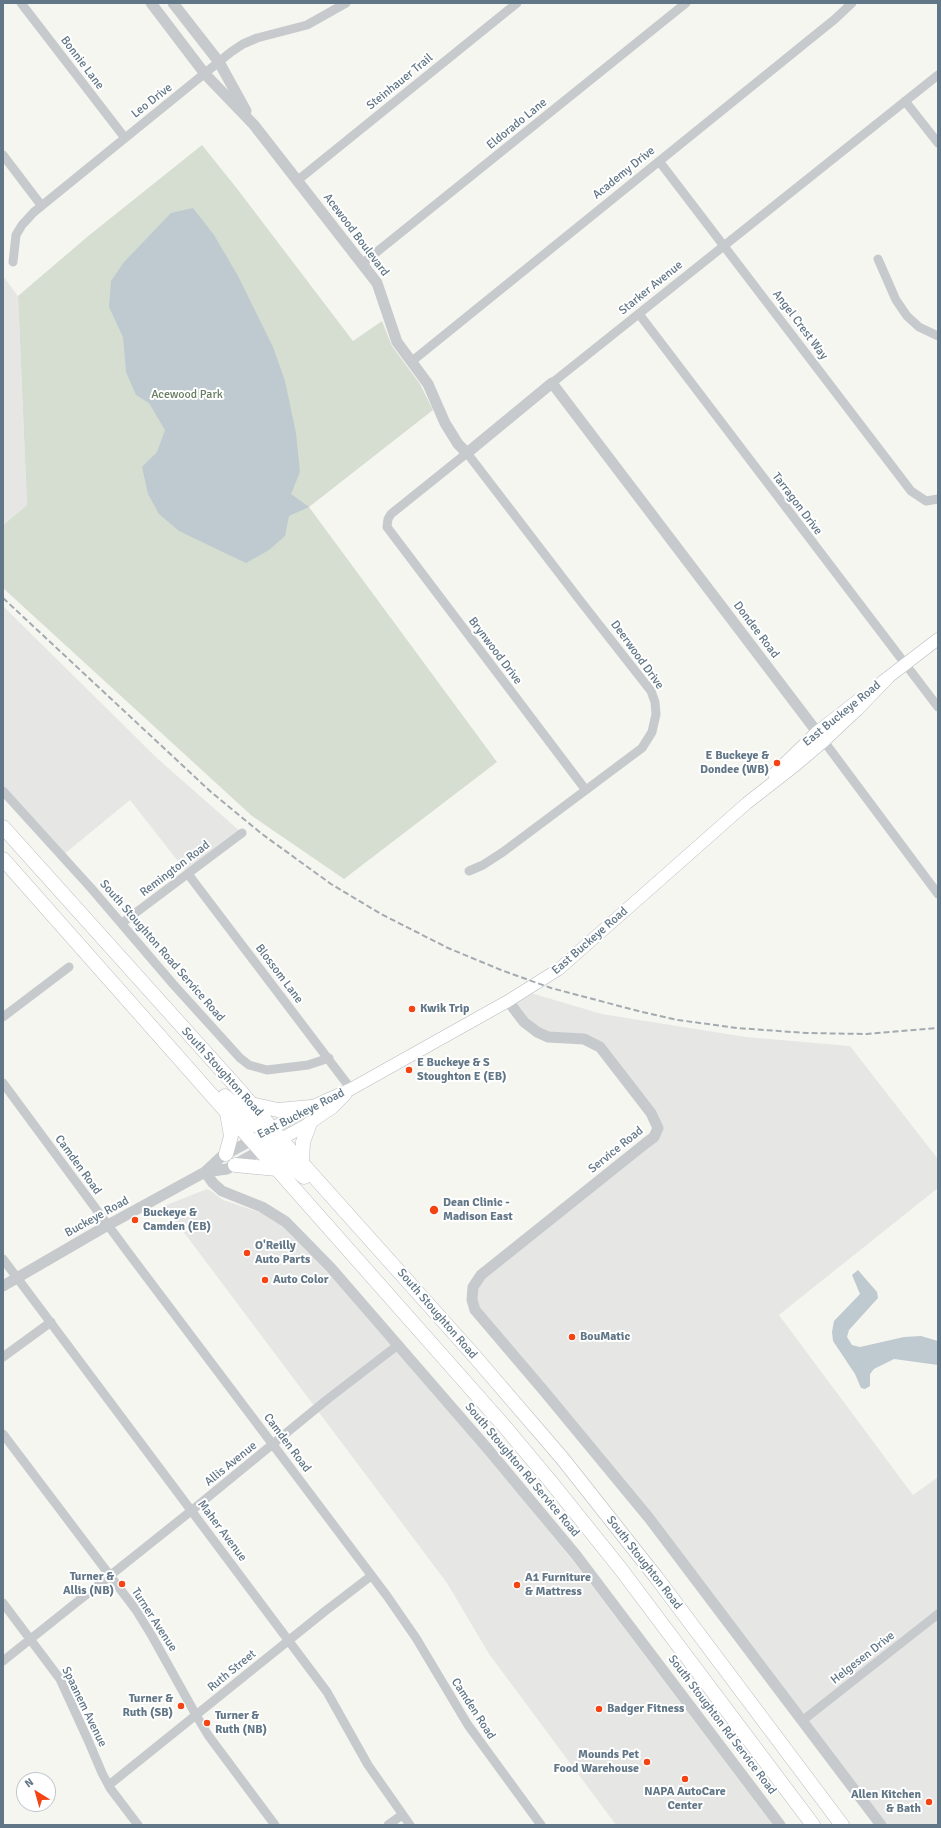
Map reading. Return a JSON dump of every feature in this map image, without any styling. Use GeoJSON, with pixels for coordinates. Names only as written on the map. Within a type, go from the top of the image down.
{"type":"FeatureCollection","features":[{"type":"Feature","properties":{"kind":"main road","name":"East Buckeye Road"},"geometry":{"type":"LineString","coordinates":[[252,1140],[311,1106],[351,1089],[508,1001],[559,969],[747,803],[797,764],[820,736],[888,678],[938,639]]}},
{"type":"Feature","properties":{"kind":"main road","name":"South Stoughton Road"},"geometry":{"type":"LineString","coordinates":[[3,827],[251,1104],[268,1130]]}},
{"type":"Feature","properties":{"kind":"main road","name":"South Stoughton Road"},"geometry":{"type":"LineString","coordinates":[[3,859],[252,1140],[264,1148],[277,1169],[551,1482],[620,1568],[813,1825]]}},
{"type":"Feature","properties":{"kind":"main road"},"geometry":{"type":"LineString","coordinates":[[130,1003],[186,1055],[235,1107],[281,1139]]}},
{"type":"Feature","properties":{"kind":"main road","name":"East Buckeye Road"},"geometry":{"type":"LineString","coordinates":[[264,1148],[310,1123],[332,1108],[351,1089]]}},
{"type":"Feature","properties":{"kind":"main road"},"geometry":{"type":"LineString","coordinates":[[251,1104],[278,1110],[311,1106]]}},
{"type":"Feature","properties":{"kind":"main road"},"geometry":{"type":"LineString","coordinates":[[227,1112],[231,1136],[230,1159],[277,1169]]}},
{"type":"Feature","properties":{"kind":"main road"},"geometry":{"type":"LineString","coordinates":[[302,1163],[303,1142],[310,1123]]}},
{"type":"Feature","properties":{"kind":"main road","name":"South Stoughton Road"},"geometry":{"type":"LineString","coordinates":[[281,1139],[514,1402],[608,1515],[842,1825]]}},
{"type":"Feature","properties":{"kind":"main road"},"geometry":{"type":"LineString","coordinates":[[264,1148],[305,1179],[399,1280],[419,1293]]}},
{"type":"Feature","properties":{"kind":"street","name":"Bonnie Lane"},"geometry":{"type":"LineString","coordinates":[[21,3],[125,138]]}},
{"type":"Feature","properties":{"kind":"street","name":"Acewood Boulevard"},"geometry":{"type":"LineString","coordinates":[[151,3],[205,74],[254,125],[377,283],[397,342],[428,384],[445,423],[467,453]]}},
{"type":"Feature","properties":{"kind":"street","name":"Acewood Boulevard"},"geometry":{"type":"LineString","coordinates":[[173,3],[219,62],[254,125]]}},
{"type":"Feature","properties":{"kind":"street","name":"Leo Drive"},"geometry":{"type":"LineString","coordinates":[[13,262],[16,235],[22,225],[41,205],[219,62],[243,44],[269,34],[307,25],[346,3]]}},
{"type":"Feature","properties":{"kind":"street","name":"Steinhauer Trail"},"geometry":{"type":"LineString","coordinates":[[298,180],[517,3]]}},
{"type":"Feature","properties":{"kind":"street","name":"Eldorado Lane"},"geometry":{"type":"LineString","coordinates":[[362,263],[686,3]]}},
{"type":"Feature","properties":{"kind":"street","name":"Academy Drive"},"geometry":{"type":"LineString","coordinates":[[411,362],[835,19],[852,3]]}},
{"type":"Feature","properties":{"kind":"street","name":"Starker Avenue"},"geometry":{"type":"LineString","coordinates":[[387,527],[388,519],[391,514],[552,383],[938,75]]}},
{"type":"Feature","properties":{"kind":"street"},"geometry":{"type":"LineString","coordinates":[[905,101],[938,143]]}},
{"type":"Feature","properties":{"kind":"street"},"geometry":{"type":"LineString","coordinates":[[3,155],[41,205]]}},
{"type":"Feature","properties":{"kind":"street","name":"Angel Crest Way"},"geometry":{"type":"LineString","coordinates":[[659,160],[910,491],[925,500],[938,500]]}},
{"type":"Feature","properties":{"kind":"street"},"geometry":{"type":"LineString","coordinates":[[878,259],[896,300],[907,316],[919,327],[938,336]]}},
{"type":"Feature","properties":{"kind":"street","name":"Tarragon Drive"},"geometry":{"type":"LineString","coordinates":[[639,314],[938,707]]}},
{"type":"Feature","properties":{"kind":"street","name":"Dondee Road"},"geometry":{"type":"LineString","coordinates":[[552,383],[938,894]]}},
{"type":"Feature","properties":{"kind":"street","name":"Deerwood Drive"},"geometry":{"type":"LineString","coordinates":[[467,453],[646,685],[654,697],[656,708],[656,720],[646,743],[503,852],[483,865],[469,871]]}},
{"type":"Feature","properties":{"kind":"street","name":"Brynwood Drive"},"geometry":{"type":"LineString","coordinates":[[387,527],[585,789]]}},
{"type":"Feature","properties":{"kind":"street","name":"South Stoughton Road Service Road"},"geometry":{"type":"LineString","coordinates":[[3,791],[240,1058],[250,1064],[267,1070],[308,1065],[329,1058]]}},
{"type":"Feature","properties":{"kind":"street","name":"Remington Road"},"geometry":{"type":"LineString","coordinates":[[122,924],[242,833]]}},
{"type":"Feature","properties":{"kind":"street","name":"Blossom Lane"},"geometry":{"type":"LineString","coordinates":[[188,874],[351,1089]]}},
{"type":"Feature","properties":{"kind":"street"},"geometry":{"type":"LineString","coordinates":[[3,1017],[69,967]]}},
{"type":"Feature","properties":{"kind":"street","name":"Service Road"},"geometry":{"type":"LineString","coordinates":[[508,1001],[524,1022],[537,1032],[548,1036],[584,1039],[600,1047],[652,1113],[658,1128],[654,1137],[481,1275],[474,1284],[472,1294],[473,1306],[479,1317],[544,1391],[649,1518],[802,1721]]}},
{"type":"Feature","properties":{"kind":"street","name":"Camden Road"},"geometry":{"type":"LineString","coordinates":[[3,1083],[416,1638],[468,1725],[541,1825]]}},
{"type":"Feature","properties":{"kind":"street","name":"Buckeye Road"},"geometry":{"type":"LineString","coordinates":[[230,1159],[252,1140]]}},
{"type":"Feature","properties":{"kind":"street","name":"Buckeye Road"},"geometry":{"type":"LineString","coordinates":[[3,1286],[108,1225],[205,1172],[230,1159],[264,1148]]}},
{"type":"Feature","properties":{"kind":"street","name":"South Stoughton Rd Service Road"},"geometry":{"type":"LineString","coordinates":[[205,1172],[213,1183],[222,1191],[262,1208],[286,1222],[331,1268],[487,1448],[576,1555],[780,1825]]}},
{"type":"Feature","properties":{"kind":"street","name":"Maher Avenue"},"geometry":{"type":"LineString","coordinates":[[3,1259],[327,1692],[368,1765],[410,1825]]}},
{"type":"Feature","properties":{"kind":"street"},"geometry":{"type":"LineString","coordinates":[[3,1357],[51,1322]]}},
{"type":"Feature","properties":{"kind":"street","name":"Allis Avenue"},"geometry":{"type":"LineString","coordinates":[[3,1661],[272,1446],[329,1398],[398,1345]]}},
{"type":"Feature","properties":{"kind":"street","name":"Turner Avenue"},"geometry":{"type":"LineString","coordinates":[[3,1434],[109,1577],[136,1610],[196,1715],[222,1754],[275,1825]]}},
{"type":"Feature","properties":{"kind":"street","name":"Ruth Street"},"geometry":{"type":"LineString","coordinates":[[109,1785],[371,1576]]}},
{"type":"Feature","properties":{"kind":"street","name":"Spaanem Avenue"},"geometry":{"type":"LineString","coordinates":[[3,1603],[60,1679],[109,1785],[138,1825]]}},
{"type":"Feature","properties":{"kind":"street","name":"Helgesen Drive"},"geometry":{"type":"LineString","coordinates":[[802,1721],[938,1614]]}},
{"type":"Feature","properties":{"kind":"street"},"geometry":{"type":"LineString","coordinates":[[802,1721],[881,1825]]}},
{"type":"Feature","properties":{"kind":"street"},"geometry":{"type":"LineString","coordinates":[[388,1825],[402,1815]]}},
{"type":"Feature","properties":{"kind":"shaded area"},"geometry":{"type":"Polygon","coordinates":[[[193,208],[214,235],[238,276],[273,347],[285,381],[296,433],[300,472],[291,494],[309,507],[289,516],[285,536],[269,550],[246,563],[179,531],[159,514],[148,494],[142,467],[157,452],[165,430],[149,403],[136,395],[126,372],[123,337],[109,307],[111,281],[124,262],[171,213],[193,208]]]}},
{"type":"Feature","properties":{"kind":"shaded area"},"geometry":{"type":"Polygon","coordinates":[[[3,276],[18,296],[27,505],[3,525],[3,276]]]}},
{"type":"Feature","properties":{"kind":"shaded area"},"geometry":{"type":"Polygon","coordinates":[[[3,606],[158,759],[242,833],[188,874],[130,800],[62,856],[3,791],[3,606]]]}},
{"type":"Feature","properties":{"kind":"shaded area"},"geometry":{"type":"Polygon","coordinates":[[[524,991],[602,1014],[746,1037],[850,1046],[938,1159],[938,1188],[779,1315],[913,1495],[938,1477],[938,1825],[881,1825],[740,1638],[479,1317],[473,1287],[657,1131],[600,1047],[548,1037],[509,1001],[524,991]]]}},
{"type":"Feature","properties":{"kind":"shaded area"},"geometry":{"type":"Polygon","coordinates":[[[207,1189],[223,1200],[265,1214],[279,1222],[335,1281],[496,1466],[574,1562],[773,1825],[616,1825],[489,1654],[447,1583],[164,1206],[207,1189]]]}},
{"type":"Feature","properties":{"kind":"shaded area"},"geometry":{"type":"Polygon","coordinates":[[[858,1270],[877,1292],[878,1298],[849,1330],[847,1337],[852,1345],[860,1347],[904,1337],[921,1336],[938,1341],[938,1365],[894,1359],[874,1369],[870,1374],[870,1386],[865,1389],[861,1388],[855,1374],[833,1341],[832,1332],[834,1321],[860,1294],[852,1275],[858,1270]]]}},
{"type":"Feature","properties":{"kind":"green space","name":"Acewood Park"},"geometry":{"type":"Polygon","coordinates":[[[202,145],[353,341],[382,321],[392,346],[420,384],[433,410],[309,507],[497,762],[344,879],[252,816],[3,588],[3,525],[27,505],[18,296],[87,237],[202,145]]]}},
{"type":"Feature","properties":{"kind":"railway"},"geometry":{"type":"LineString","coordinates":[[3,598],[211,792],[262,834],[331,884],[381,914],[448,948],[501,970],[551,988],[678,1020],[737,1028],[806,1033],[867,1034],[938,1028]]}},
{"type":"Feature","properties":{"kind":"place","name":"E Buckeye & Dondee (WB)"},"geometry":{"type":"Point","coordinates":[777,763]}},
{"type":"Feature","properties":{"kind":"place","name":"Kwik Trip"},"geometry":{"type":"Point","coordinates":[412,1009]}},
{"type":"Feature","properties":{"kind":"place","name":"E Buckeye & S Stoughton E (EB)"},"geometry":{"type":"Point","coordinates":[409,1070]}},
{"type":"Feature","properties":{"kind":"place","name":"Dean Clinic - Madison East"},"geometry":{"type":"Point","coordinates":[434,1210]}},
{"type":"Feature","properties":{"kind":"place","name":"Buckeye & Camden (EB)"},"geometry":{"type":"Point","coordinates":[135,1220]}},
{"type":"Feature","properties":{"kind":"place","name":"O'Reilly Auto Parts"},"geometry":{"type":"Point","coordinates":[247,1253]}},
{"type":"Feature","properties":{"kind":"place","name":"Auto Color"},"geometry":{"type":"Point","coordinates":[265,1280]}},
{"type":"Feature","properties":{"kind":"place","name":"BouMatic"},"geometry":{"type":"Point","coordinates":[572,1337]}},
{"type":"Feature","properties":{"kind":"place","name":"Turner & Allis (NB)"},"geometry":{"type":"Point","coordinates":[122,1584]}},
{"type":"Feature","properties":{"kind":"place","name":"A1 Furniture & Mattress"},"geometry":{"type":"Point","coordinates":[517,1585]}},
{"type":"Feature","properties":{"kind":"place","name":"Turner & Ruth (SB)"},"geometry":{"type":"Point","coordinates":[181,1706]}},
{"type":"Feature","properties":{"kind":"place","name":"Badger Fitness"},"geometry":{"type":"Point","coordinates":[599,1709]}},
{"type":"Feature","properties":{"kind":"place","name":"Turner & Ruth (NB)"},"geometry":{"type":"Point","coordinates":[207,1723]}},
{"type":"Feature","properties":{"kind":"place","name":"Mounds Pet Food Warehouse"},"geometry":{"type":"Point","coordinates":[647,1762]}},
{"type":"Feature","properties":{"kind":"place","name":"NAPA AutoCare Center"},"geometry":{"type":"Point","coordinates":[685,1779]}},
{"type":"Feature","properties":{"kind":"place","name":"Allen Kitchen & Bath"},"geometry":{"type":"Point","coordinates":[929,1802]}}]}
